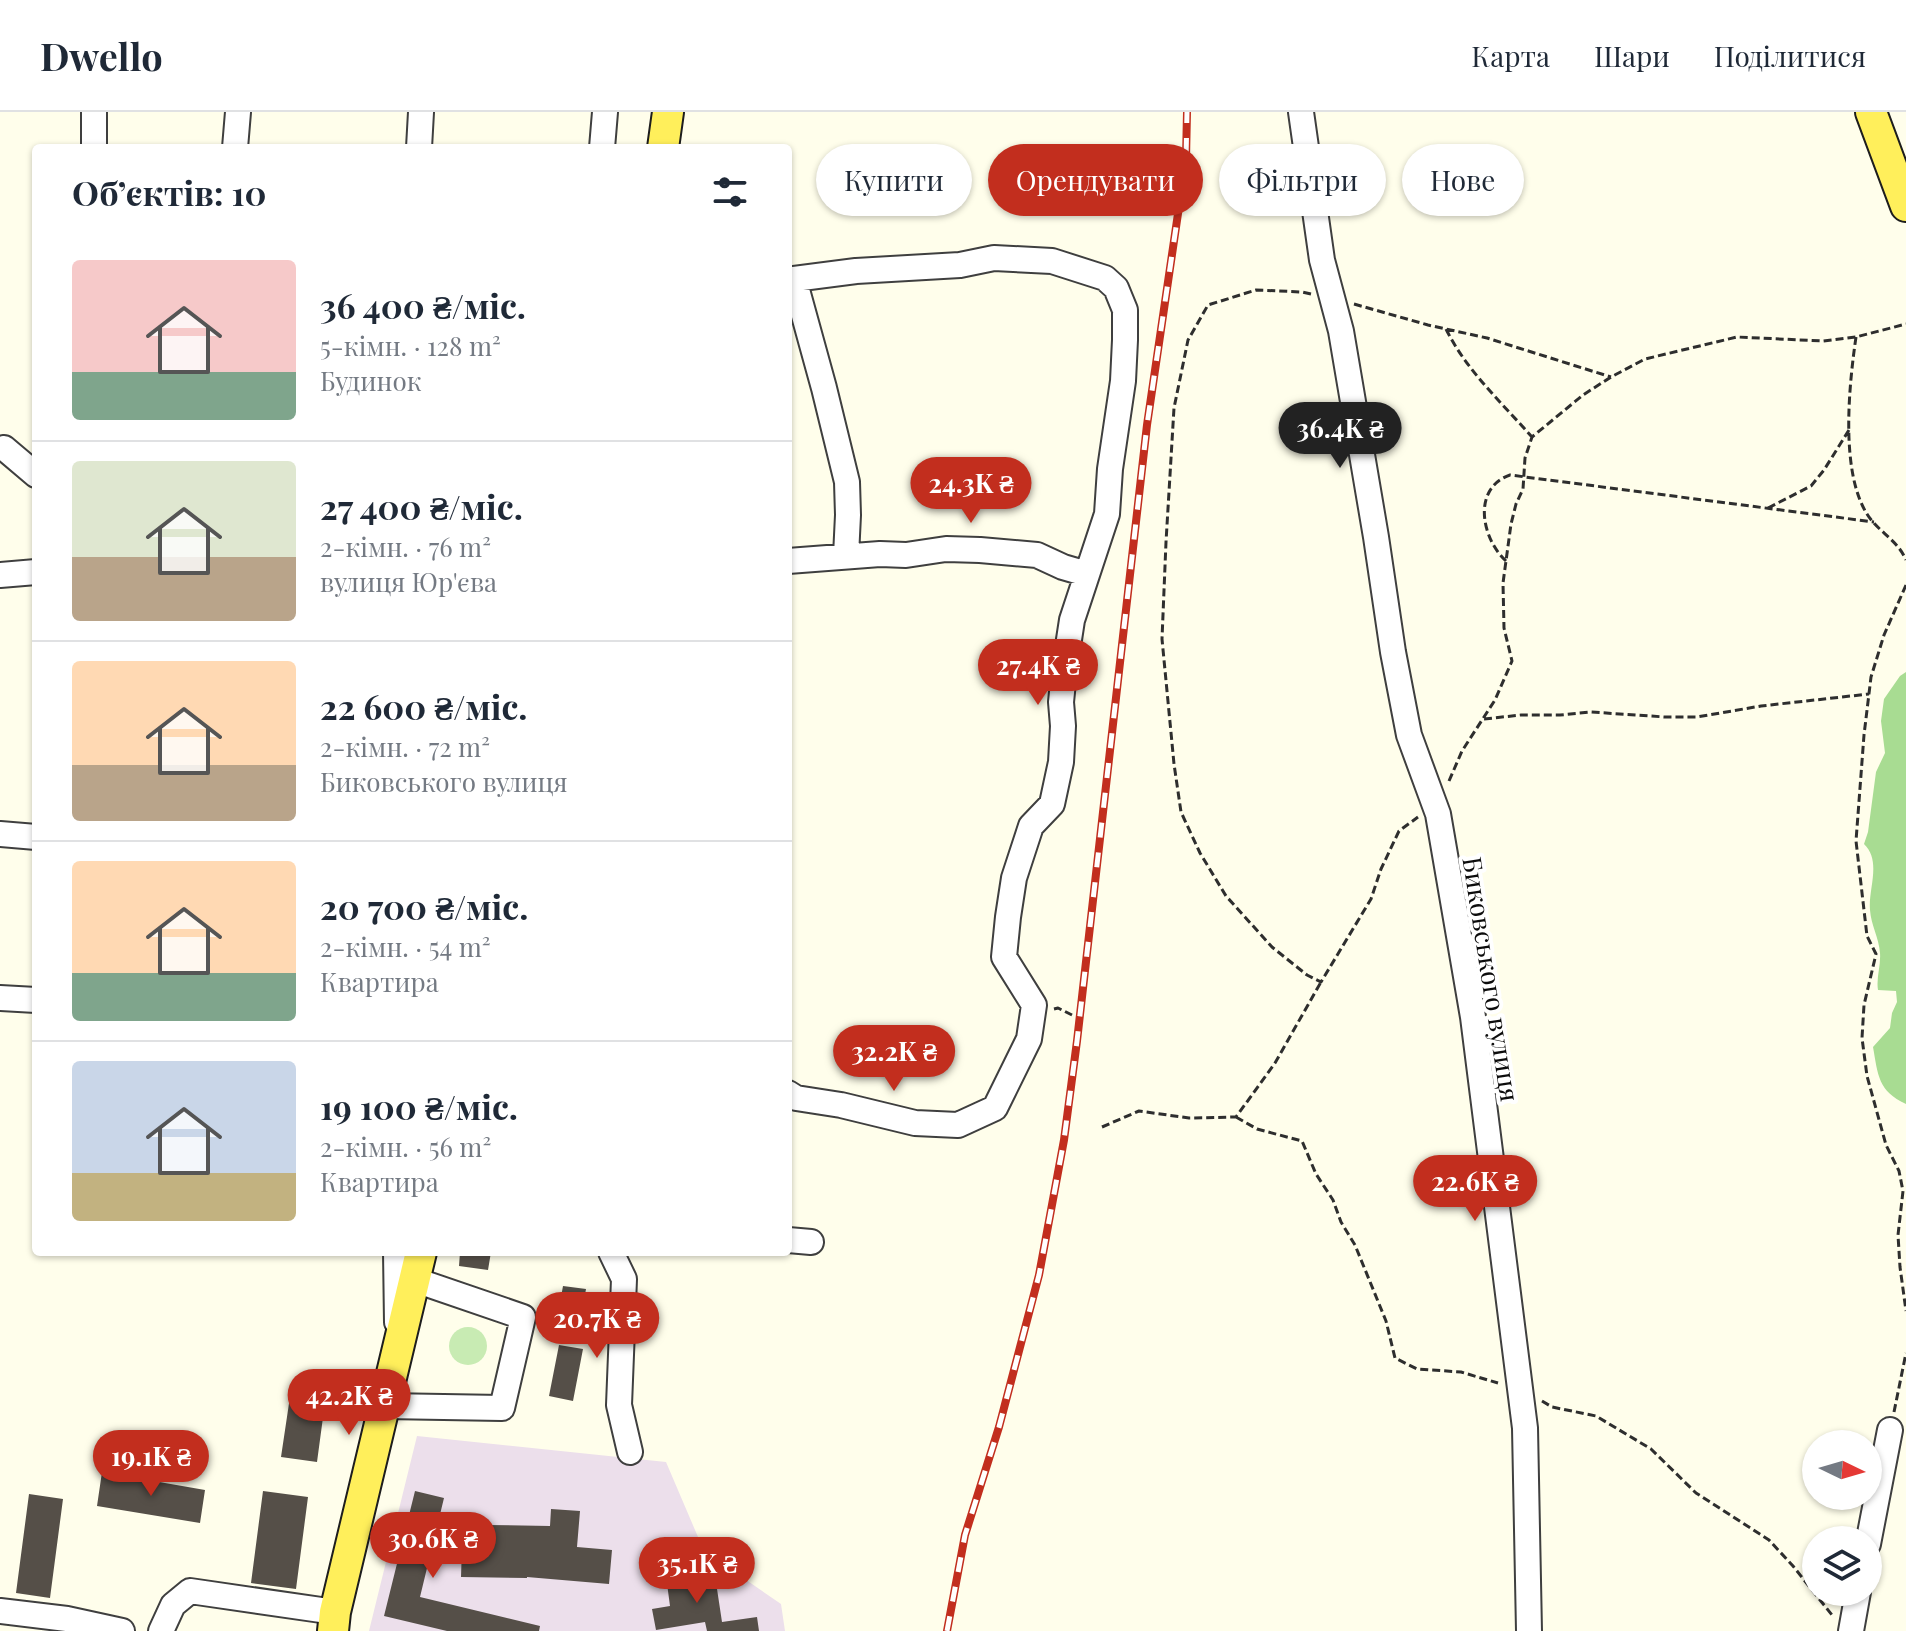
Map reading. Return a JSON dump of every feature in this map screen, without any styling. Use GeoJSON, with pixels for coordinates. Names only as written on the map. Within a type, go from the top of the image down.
{"type":"FeatureCollection","features":[{"type":"Feature","properties":{"kind":"main road"},"geometry":{"type":"LineString","coordinates":[[664,144],[668,112]]}},
{"type":"Feature","properties":{"kind":"main road"},"geometry":{"type":"LineString","coordinates":[[1871,112],[1906,206]]}},
{"type":"Feature","properties":{"kind":"main road"},"geometry":{"type":"LineString","coordinates":[[334,1622],[418,1266]]}},
{"type":"Feature","properties":{"kind":"street"},"geometry":{"type":"LineString","coordinates":[[94,112],[94,144]]}},
{"type":"Feature","properties":{"kind":"street"},"geometry":{"type":"LineString","coordinates":[[235,144],[238,112]]}},
{"type":"Feature","properties":{"kind":"street"},"geometry":{"type":"LineString","coordinates":[[419,144],[421,112]]}},
{"type":"Feature","properties":{"kind":"street"},"geometry":{"type":"LineString","coordinates":[[602,144],[605,112]]}},
{"type":"Feature","properties":{"kind":"street","name":"Биковського вулиця"},"geometry":{"type":"LineString","coordinates":[[1301,112],[1322,260],[1341,331],[1393,652],[1409,735],[1438,814],[1473,1017],[1525,1428],[1529,1631]]}},
{"type":"Feature","properties":{"kind":"street"},"geometry":{"type":"LineString","coordinates":[[792,280],[856,271],[960,265],[994,258],[1052,261],[1105,278],[1116,288],[1125,310],[1123,381],[1107,514],[1072,620],[1061,702],[1061,762],[1052,804],[1031,826],[1014,878],[1008,917],[1004,957],[1034,1005],[1029,1039],[995,1108],[958,1125],[915,1123],[792,1096]]}},
{"type":"Feature","properties":{"kind":"street"},"geometry":{"type":"LineString","coordinates":[[792,283],[824,388],[847,482],[846,556]]}},
{"type":"Feature","properties":{"kind":"street"},"geometry":{"type":"LineString","coordinates":[[2,448],[32,445]]}},
{"type":"Feature","properties":{"kind":"street"},"geometry":{"type":"LineString","coordinates":[[2,448],[32,470]]}},
{"type":"Feature","properties":{"kind":"street"},"geometry":{"type":"LineString","coordinates":[[792,561],[906,555],[946,549],[1007,551],[1037,555],[1087,574]]}},
{"type":"Feature","properties":{"kind":"street"},"geometry":{"type":"LineString","coordinates":[[0,575],[32,572]]}},
{"type":"Feature","properties":{"kind":"street"},"geometry":{"type":"LineString","coordinates":[[0,834],[32,837]]}},
{"type":"Feature","properties":{"kind":"street"},"geometry":{"type":"LineString","coordinates":[[0,998],[32,1000]]}},
{"type":"Feature","properties":{"kind":"street"},"geometry":{"type":"LineString","coordinates":[[396,1256],[397,1350]]}},
{"type":"Feature","properties":{"kind":"street"},"geometry":{"type":"LineString","coordinates":[[613,1256],[624,1279],[619,1405],[630,1452]]}},
{"type":"Feature","properties":{"kind":"street"},"geometry":{"type":"LineString","coordinates":[[385,1406],[502,1408],[523,1317],[418,1266]]}},
{"type":"Feature","properties":{"kind":"street"},"geometry":{"type":"LineString","coordinates":[[1871,1526],[1890,1430]]}},
{"type":"Feature","properties":{"kind":"street"},"geometry":{"type":"LineString","coordinates":[[161,1631],[173,1605],[190,1591],[334,1622]]}},
{"type":"Feature","properties":{"kind":"street"},"geometry":{"type":"LineString","coordinates":[[1844,1626],[1852,1606]]}},
{"type":"Feature","properties":{"kind":"street"},"geometry":{"type":"LineString","coordinates":[[0,1611],[66,1625],[122,1631]]}},
{"type":"Feature","properties":{"kind":"path"},"geometry":{"type":"LineString","coordinates":[[1321,982],[1307,975],[1272,947],[1226,896],[1200,853],[1181,812],[1162,639],[1174,408],[1188,340],[1208,305],[1256,290],[1302,292],[1487,338],[1611,377]]}},
{"type":"Feature","properties":{"kind":"path"},"geometry":{"type":"LineString","coordinates":[[1236,1117],[1275,1063],[1371,899],[1399,831],[1418,817],[1438,814],[1462,751],[1495,700],[1512,661],[1504,628],[1503,583],[1511,524],[1523,489],[1525,458],[1532,437],[1583,395],[1645,359],[1737,337],[1823,341],[1856,337],[1906,324]]}},
{"type":"Feature","properties":{"kind":"path"},"geometry":{"type":"LineString","coordinates":[[1446,329],[1479,379],[1532,437]]}},
{"type":"Feature","properties":{"kind":"path"},"geometry":{"type":"LineString","coordinates":[[1856,337],[1849,384],[1854,483],[1867,514],[1900,547],[1906,560]]}},
{"type":"Feature","properties":{"kind":"path"},"geometry":{"type":"LineString","coordinates":[[1768,508],[1811,486],[1849,430]]}},
{"type":"Feature","properties":{"kind":"path"},"geometry":{"type":"LineString","coordinates":[[1506,561],[1489,540],[1484,513],[1492,488],[1500,478],[1510,475],[1874,522]]}},
{"type":"Feature","properties":{"kind":"path"},"geometry":{"type":"LineString","coordinates":[[1906,585],[1884,635],[1871,677],[1856,841],[1867,936],[1876,954],[1864,1005],[1862,1038],[1867,1076],[1886,1145],[1899,1171],[1903,1191],[1898,1235],[1906,1311]]}},
{"type":"Feature","properties":{"kind":"path"},"geometry":{"type":"LineString","coordinates":[[1484,719],[1591,712],[1697,717],[1761,706],[1869,694]]}},
{"type":"Feature","properties":{"kind":"path"},"geometry":{"type":"LineString","coordinates":[[1102,1127],[1139,1111],[1189,1118],[1236,1117],[1257,1129],[1302,1141],[1316,1174],[1355,1245],[1386,1321],[1395,1358],[1417,1369],[1461,1372],[1520,1389],[1552,1407],[1596,1416],[1651,1449],[1696,1493],[1769,1540],[1844,1626]]}},
{"type":"Feature","properties":{"kind":"path"},"geometry":{"type":"LineString","coordinates":[[1890,1430],[1906,1353]]}},
{"type":"Feature","properties":{"kind":"shaded area"},"geometry":{"type":"Polygon","coordinates":[[[417,1436],[666,1462],[704,1551],[781,1604],[785,1631],[369,1631],[417,1436]]]}},
{"type":"Feature","properties":{"kind":"green space"},"geometry":{"type":"Polygon","coordinates":[[[1906,672],[1906,1104],[1885,1088],[1878,1074],[1873,1047],[1890,1028],[1897,1002],[1896,991],[1878,990],[1880,953],[1870,910],[1873,867],[1864,844],[1876,772],[1885,753],[1881,721],[1884,699],[1906,672]]]}},
{"type":"Feature","properties":{"kind":"green space"},"geometry":{"type":"Polygon","coordinates":[[[468,1327],[481,1333],[487,1346],[481,1359],[468,1365],[455,1359],[449,1346],[455,1333],[468,1327]]]}},
{"type":"Feature","properties":{"kind":"building"},"geometry":{"type":"Polygon","coordinates":[[[460,1256],[490,1256],[488,1270],[459,1266],[460,1256]]]}},
{"type":"Feature","properties":{"kind":"building"},"geometry":{"type":"Polygon","coordinates":[[[563,1286],[586,1289],[580,1323],[557,1319],[563,1286]]]}},
{"type":"Feature","properties":{"kind":"building"},"geometry":{"type":"Polygon","coordinates":[[[559,1345],[583,1349],[573,1401],[549,1396],[559,1345]]]}},
{"type":"Feature","properties":{"kind":"building"},"geometry":{"type":"Polygon","coordinates":[[[291,1390],[326,1395],[317,1462],[281,1457],[291,1390]]]}},
{"type":"Feature","properties":{"kind":"building"},"geometry":{"type":"Polygon","coordinates":[[[102,1472],[205,1490],[200,1523],[97,1506],[102,1472]]]}},
{"type":"Feature","properties":{"kind":"building"},"geometry":{"type":"Polygon","coordinates":[[[263,1491],[308,1497],[296,1589],[251,1583],[263,1491]]]}},
{"type":"Feature","properties":{"kind":"building"},"geometry":{"type":"Polygon","coordinates":[[[415,1491],[444,1498],[420,1597],[540,1626],[539,1631],[447,1631],[384,1616],[415,1491]]]}},
{"type":"Feature","properties":{"kind":"building"},"geometry":{"type":"Polygon","coordinates":[[[29,1494],[63,1499],[50,1598],[16,1593],[29,1494]]]}},
{"type":"Feature","properties":{"kind":"building"},"geometry":{"type":"Polygon","coordinates":[[[551,1509],[580,1511],[577,1547],[612,1550],[609,1584],[527,1577],[461,1577],[462,1546],[486,1547],[487,1525],[550,1526],[551,1509]]]}},
{"type":"Feature","properties":{"kind":"building"},"geometry":{"type":"Polygon","coordinates":[[[714,1569],[722,1622],[757,1617],[759,1631],[707,1631],[705,1622],[656,1630],[652,1609],[670,1606],[666,1576],[714,1569]]]}},
{"type":"Feature","properties":{"kind":"railway"},"geometry":{"type":"LineString","coordinates":[[947,1631],[965,1535],[999,1427],[1039,1275],[1064,1140],[1147,425],[1186,159],[1187,112]]}}]}
